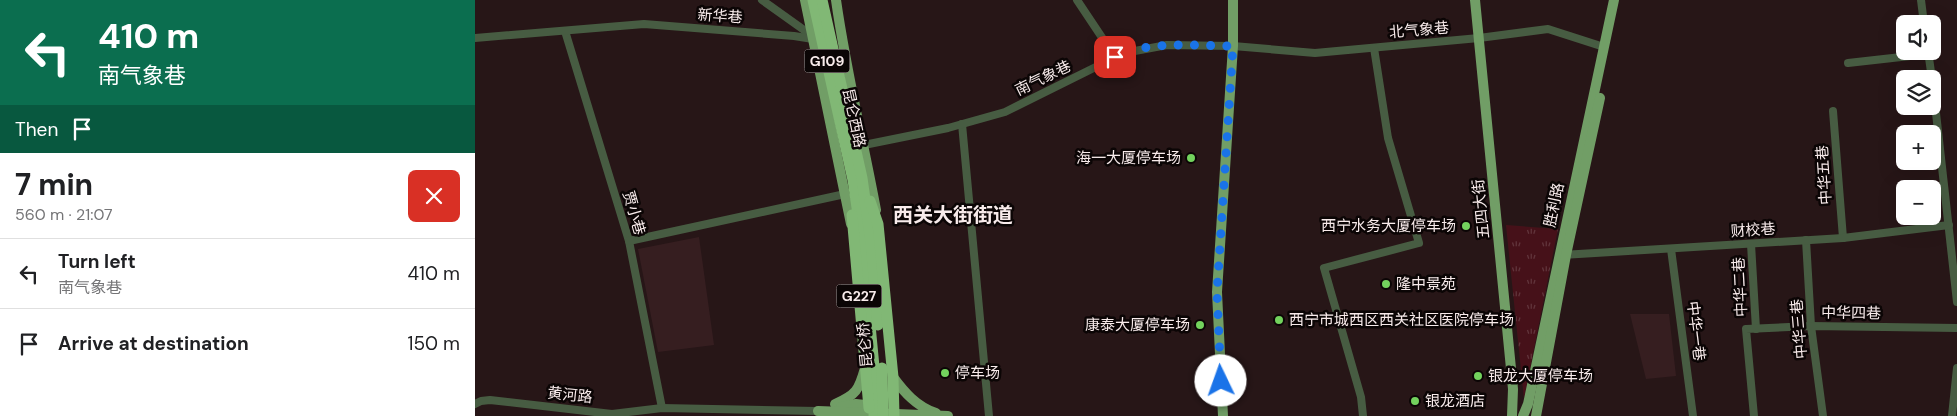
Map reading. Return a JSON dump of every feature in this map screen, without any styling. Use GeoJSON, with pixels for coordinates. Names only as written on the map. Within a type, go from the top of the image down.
{"type":"FeatureCollection","features":[{"type":"Feature","properties":{"kind":"highway","name":"昆仑西路"},"geometry":{"type":"LineString","coordinates":[[813,0],[840,123],[857,179],[866,242]]}},
{"type":"Feature","properties":{"kind":"highway","name":"昆仑西路"},"geometry":{"type":"LineString","coordinates":[[824,4],[840,123]]}},
{"type":"Feature","properties":{"kind":"highway","name":"G227"},"geometry":{"type":"LineString","coordinates":[[857,179],[878,224],[893,376],[891,414]]}},
{"type":"Feature","properties":{"kind":"highway","name":"G227"},"geometry":{"type":"LineString","coordinates":[[857,179],[852,228],[870,412]]}},
{"type":"Feature","properties":{"kind":"highway","name":"昆仑桥"},"geometry":{"type":"LineString","coordinates":[[866,242],[875,377],[870,412]]}},
{"type":"Feature","properties":{"kind":"highway","name":"昆仑桥"},"geometry":{"type":"LineString","coordinates":[[866,242],[883,382],[891,414]]}},
{"type":"Feature","properties":{"kind":"main road"},"geometry":{"type":"LineString","coordinates":[[805,0],[813,39],[840,123],[845,194],[852,228]]}},
{"type":"Feature","properties":{"kind":"main road"},"geometry":{"type":"LineString","coordinates":[[836,0],[844,55],[864,145],[878,224]]}},
{"type":"Feature","properties":{"kind":"main road"},"geometry":{"type":"LineString","coordinates":[[1223,416],[1217,292],[1233,46],[1233,0]]}},
{"type":"Feature","properties":{"kind":"main road","name":"五四大街"},"geometry":{"type":"LineString","coordinates":[[1475,0],[1513,389],[1512,416]]}},
{"type":"Feature","properties":{"kind":"main road","name":"胜利路"},"geometry":{"type":"LineString","coordinates":[[1536,416],[1563,255],[1613,0]]}},
{"type":"Feature","properties":{"kind":"main road","name":"胜利路"},"geometry":{"type":"LineString","coordinates":[[1523,416],[1528,404],[1621,0]]}},
{"type":"Feature","properties":{"kind":"main road"},"geometry":{"type":"LineString","coordinates":[[840,123],[839,142],[845,167],[857,179],[863,161],[857,137],[855,103]]}},
{"type":"Feature","properties":{"kind":"main road"},"geometry":{"type":"LineString","coordinates":[[818,411],[851,397],[861,383],[865,366]]}},
{"type":"Feature","properties":{"kind":"main road"},"geometry":{"type":"LineString","coordinates":[[893,376],[907,394],[927,410],[947,416]]}},
{"type":"Feature","properties":{"kind":"main road"},"geometry":{"type":"LineString","coordinates":[[818,411],[856,404],[870,412],[947,416]]}},
{"type":"Feature","properties":{"kind":"main road"},"geometry":{"type":"LineString","coordinates":[[891,414],[927,410]]}},
{"type":"Feature","properties":{"kind":"street"},"geometry":{"type":"LineString","coordinates":[[762,0],[804,30],[813,39]]}},
{"type":"Feature","properties":{"kind":"street"},"geometry":{"type":"LineString","coordinates":[[1077,0],[1115,57]]}},
{"type":"Feature","properties":{"kind":"street"},"geometry":{"type":"LineString","coordinates":[[1921,0],[1923,15]]}},
{"type":"Feature","properties":{"kind":"street","name":"新华巷"},"geometry":{"type":"LineString","coordinates":[[475,38],[644,24],[813,39]]}},
{"type":"Feature","properties":{"kind":"street","name":"北气象巷"},"geometry":{"type":"LineString","coordinates":[[1233,46],[1315,53],[1479,38],[1548,29],[1604,47]]}},
{"type":"Feature","properties":{"kind":"street","name":"贾小巷"},"geometry":{"type":"LineString","coordinates":[[565,30],[629,240],[662,408]]}},
{"type":"Feature","properties":{"kind":"street","name":"南气象巷"},"geometry":{"type":"LineString","coordinates":[[864,145],[962,124],[1005,112],[1124,53],[1167,45],[1233,46]]}},
{"type":"Feature","properties":{"kind":"street"},"geometry":{"type":"LineString","coordinates":[[1363,416],[1361,397],[1324,268],[1419,243],[1388,138],[1377,80],[1374,48]]}},
{"type":"Feature","properties":{"kind":"street"},"geometry":{"type":"LineString","coordinates":[[1848,63],[1896,57]]}},
{"type":"Feature","properties":{"kind":"street","name":"中华五巷"},"geometry":{"type":"LineString","coordinates":[[1833,111],[1843,238]]}},
{"type":"Feature","properties":{"kind":"street"},"geometry":{"type":"LineString","coordinates":[[1936,115],[1957,302]]}},
{"type":"Feature","properties":{"kind":"street"},"geometry":{"type":"LineString","coordinates":[[962,124],[989,416]]}},
{"type":"Feature","properties":{"kind":"street"},"geometry":{"type":"LineString","coordinates":[[629,240],[845,194]]}},
{"type":"Feature","properties":{"kind":"street","name":"财校巷"},"geometry":{"type":"LineString","coordinates":[[1563,255],[1843,238],[1949,224]]}},
{"type":"Feature","properties":{"kind":"street","name":"中华三巷"},"geometry":{"type":"LineString","coordinates":[[1807,240],[1811,326],[1823,416]]}},
{"type":"Feature","properties":{"kind":"street","name":"中华二巷"},"geometry":{"type":"LineString","coordinates":[[1751,244],[1756,329]]}},
{"type":"Feature","properties":{"kind":"street","name":"中华一巷"},"geometry":{"type":"LineString","coordinates":[[1671,249],[1693,416]]}},
{"type":"Feature","properties":{"kind":"street","name":"中华四巷"},"geometry":{"type":"LineString","coordinates":[[1746,330],[1811,326],[1957,328]]}},
{"type":"Feature","properties":{"kind":"street","name":"中华二巷"},"geometry":{"type":"LineString","coordinates":[[1746,330],[1754,416]]}},
{"type":"Feature","properties":{"kind":"street"},"geometry":{"type":"LineString","coordinates":[[1952,416],[1957,368]]}},
{"type":"Feature","properties":{"kind":"street","name":"黄河路"},"geometry":{"type":"LineString","coordinates":[[475,404],[490,400],[612,414],[662,408],[818,411]]}},
{"type":"Feature","properties":{"kind":"shaded area"},"geometry":{"type":"Polygon","coordinates":[[[699,237],[714,345],[658,352],[638,249],[699,237]]]}},
{"type":"Feature","properties":{"kind":"shaded area"},"geometry":{"type":"Polygon","coordinates":[[[1630,314],[1669,314],[1676,376],[1646,379],[1630,314]]]}},
{"type":"Feature","properties":{"kind":"green space"},"geometry":{"type":"Polygon","coordinates":[[[1506,225],[1558,229],[1524,399],[1506,225]]]}},
{"type":"Feature","properties":{"kind":"place","name":"海一大厦停车场"},"geometry":{"type":"Point","coordinates":[1191,158]}},
{"type":"Feature","properties":{"kind":"place","name":"西宁水务大厦停车场"},"geometry":{"type":"Point","coordinates":[1466,226]}},
{"type":"Feature","properties":{"kind":"place","name":"隆中景苑"},"geometry":{"type":"Point","coordinates":[1386,284]}},
{"type":"Feature","properties":{"kind":"place","name":"西宁市城西区西关社区医院停车场"},"geometry":{"type":"Point","coordinates":[1279,320]}},
{"type":"Feature","properties":{"kind":"place","name":"康泰大厦停车场"},"geometry":{"type":"Point","coordinates":[1200,325]}},
{"type":"Feature","properties":{"kind":"place","name":"停车场"},"geometry":{"type":"Point","coordinates":[945,373]}},
{"type":"Feature","properties":{"kind":"place","name":"银龙大厦停车场"},"geometry":{"type":"Point","coordinates":[1478,376]}},
{"type":"Feature","properties":{"kind":"place","name":"银龙酒店"},"geometry":{"type":"Point","coordinates":[1415,401]}},
{"type":"Feature","properties":{"kind":"district","name":"西关大街街道"},"geometry":{"type":"Point","coordinates":[953,215]}},
{"type":"Feature","properties":{"kind":"route"},"geometry":{"type":"LineString","coordinates":[[1115,57],[1124,53],[1167,45],[1233,46],[1217,292],[1221,381]]}}]}
